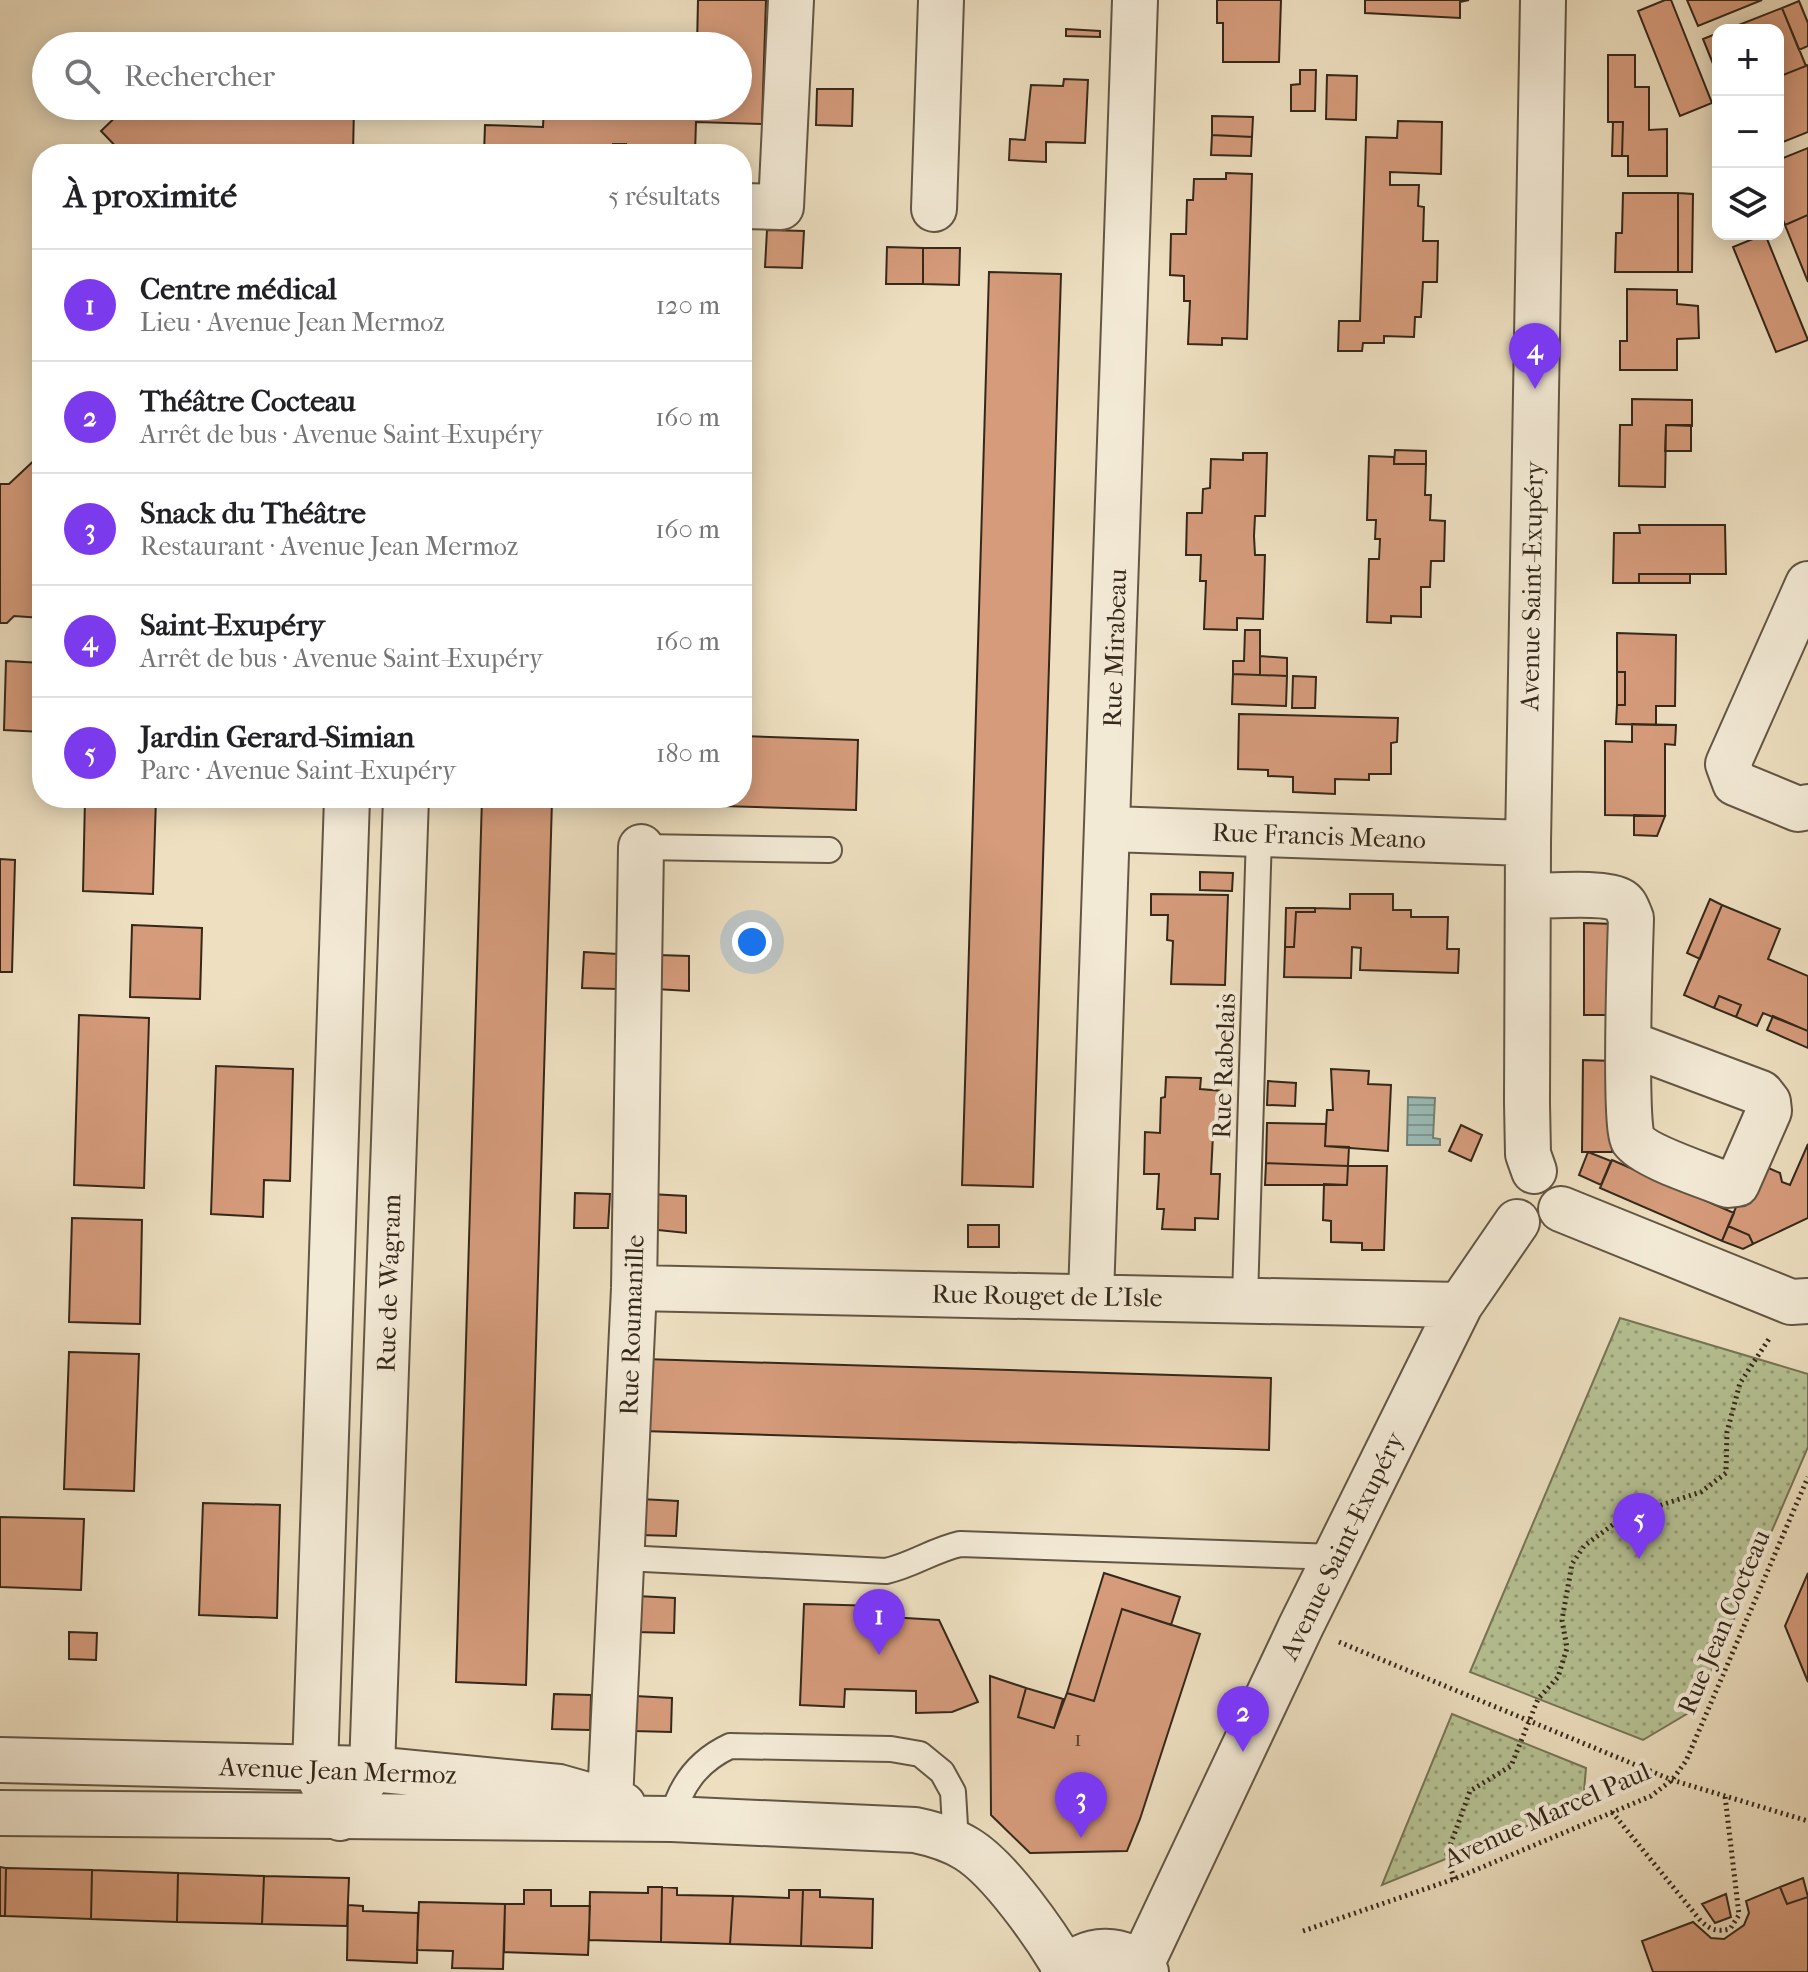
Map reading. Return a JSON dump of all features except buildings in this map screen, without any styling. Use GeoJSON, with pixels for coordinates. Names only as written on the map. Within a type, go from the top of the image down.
{"type":"FeatureCollection","features":[{"type":"Feature","properties":{"kind":"street"},"geometry":{"type":"LineString","coordinates":[[752,206],[781,207],[791,0]]}},
{"type":"Feature","properties":{"kind":"street"},"geometry":{"type":"LineString","coordinates":[[934,209],[941,0]]}},
{"type":"Feature","properties":{"kind":"street","name":"Rue Mirabeau"},"geometry":{"type":"LineString","coordinates":[[1091,1296],[1110,829],[1135,0]]}},
{"type":"Feature","properties":{"kind":"street","name":"Avenue Saint-Exupéry"},"geometry":{"type":"LineString","coordinates":[[1534,1171],[1528,1154],[1527,1116],[1528,843],[1543,0]]}},
{"type":"Feature","properties":{"kind":"street"},"geometry":{"type":"LineString","coordinates":[[1808,584],[1728,764],[1735,783],[1798,809],[1808,807]]}},
{"type":"Feature","properties":{"kind":"street"},"geometry":{"type":"LineString","coordinates":[[347,808],[315,1769],[340,1818],[372,1769]]}},
{"type":"Feature","properties":{"kind":"street","name":"Rue de Wagram"},"geometry":{"type":"LineString","coordinates":[[372,1769],[406,808]]}},
{"type":"Feature","properties":{"kind":"street","name":"Rue Francis Meano"},"geometry":{"type":"LineString","coordinates":[[1110,829],[1528,843]]}},
{"type":"Feature","properties":{"kind":"street","name":"Rue Roumanille"},"geometry":{"type":"LineString","coordinates":[[610,1801],[624,1558],[634,1288],[641,847]]}},
{"type":"Feature","properties":{"kind":"street"},"geometry":{"type":"LineString","coordinates":[[1529,896],[1606,897],[1626,905],[1631,918],[1630,1044]]}},
{"type":"Feature","properties":{"kind":"street"},"geometry":{"type":"LineString","coordinates":[[1534,1171],[1551,1177],[1557,1183],[1561,1209],[1542,1227],[1517,1222],[1507,1208],[1507,1190],[1517,1177],[1534,1171]]}},
{"type":"Feature","properties":{"kind":"street"},"geometry":{"type":"LineString","coordinates":[[1561,1209],[1802,1304]]}},
{"type":"Feature","properties":{"kind":"street","name":"Avenue Saint-Exupéry"},"geometry":{"type":"LineString","coordinates":[[1144,1969],[1301,1626],[1460,1305],[1517,1222]]}},
{"type":"Feature","properties":{"kind":"street","name":"Rue Rouget de L'Isle"},"geometry":{"type":"LineString","coordinates":[[634,1288],[1460,1305]]}},
{"type":"Feature","properties":{"kind":"street","name":"Avenue Jean Mermoz"},"geometry":{"type":"LineString","coordinates":[[0,1760],[372,1769],[559,1787],[672,1819]]}},
{"type":"Feature","properties":{"kind":"street","name":"Avenue Jean Mermoz"},"geometry":{"type":"LineString","coordinates":[[0,1813],[672,1819],[915,1830],[956,1843],[988,1867],[1050,1941],[1064,1970]]}},
{"type":"Feature","properties":{"kind":"street"},"geometry":{"type":"LineString","coordinates":[[1064,1970],[1076,1959],[1103,1951],[1116,1952],[1144,1969]]}},
{"type":"Feature","properties":{"kind":"lane","name":"Rue Rabelais"},"geometry":{"type":"LineString","coordinates":[[1245,1299],[1259,834]]}},
{"type":"Feature","properties":{"kind":"lane"},"geometry":{"type":"LineString","coordinates":[[641,847],[829,850]]}},
{"type":"Feature","properties":{"kind":"lane"},"geometry":{"type":"LineString","coordinates":[[624,1558],[886,1571],[909,1566],[936,1550],[960,1544],[1336,1557]]}},
{"type":"Feature","properties":{"kind":"lane"},"geometry":{"type":"LineString","coordinates":[[672,1819],[677,1799],[688,1779],[711,1755],[730,1746],[891,1749],[920,1754],[942,1772],[953,1792],[956,1843]]}},
{"type":"Feature","properties":{"kind":"path"},"geometry":{"type":"LineString","coordinates":[[1454,1879],[1447,1854],[1470,1791],[1511,1766],[1538,1699],[1558,1677],[1567,1648],[1562,1620],[1572,1564],[1584,1546],[1622,1518],[1701,1492],[1726,1473],[1727,1432],[1740,1383],[1802,1304]]}},
{"type":"Feature","properties":{"kind":"path","name":"Rue Jean Cocteau"},"geometry":{"type":"LineString","coordinates":[[1672,1780],[1686,1761],[1808,1477]]}},
{"type":"Feature","properties":{"kind":"path"},"geometry":{"type":"LineString","coordinates":[[1301,1626],[1672,1780]]}},
{"type":"Feature","properties":{"kind":"path","name":"Avenue Marcel Paul"},"geometry":{"type":"LineString","coordinates":[[1303,1931],[1454,1879],[1651,1796],[1672,1780],[1808,1821]]}},
{"type":"Feature","properties":{"kind":"path"},"geometry":{"type":"LineString","coordinates":[[1612,1812],[1700,1920],[1709,1929],[1726,1930],[1737,1922],[1740,1905],[1725,1796]]}},
{"type":"Feature","properties":{"kind":"path"},"geometry":{"type":"LineString","coordinates":[[1726,1930],[1729,1937]]}},
{"type":"Feature","properties":{"kind":"green space"},"geometry":{"type":"Polygon","coordinates":[[[1620,1318],[1808,1374],[1808,1447],[1695,1709],[1643,1740],[1470,1672],[1620,1318]]]}},
{"type":"Feature","properties":{"kind":"green space"},"geometry":{"type":"Polygon","coordinates":[[[1452,1714],[1586,1768],[1583,1803],[1382,1885],[1452,1714]]]}},
{"type":"Feature","properties":{"kind":"water"},"geometry":{"type":"Polygon","coordinates":[[[1408,1097],[1435,1098],[1433,1138],[1440,1139],[1440,1145],[1407,1145],[1408,1097]]]}},
{"type":"Feature","properties":{"kind":"place","name":"Saint-Exupéry"},"geometry":{"type":"Point","coordinates":[1535,389]}},
{"type":"Feature","properties":{"kind":"place","name":"Jardin Gerard-Simian"},"geometry":{"type":"Point","coordinates":[1639,1559]}},
{"type":"Feature","properties":{"kind":"place","name":"Centre médical"},"geometry":{"type":"Point","coordinates":[879,1655]}},
{"type":"Feature","properties":{"kind":"place","name":"Théâtre Cocteau"},"geometry":{"type":"Point","coordinates":[1243,1752]}},
{"type":"Feature","properties":{"kind":"place","name":"Snack du Théâtre"},"geometry":{"type":"Point","coordinates":[1081,1838]}}]}
